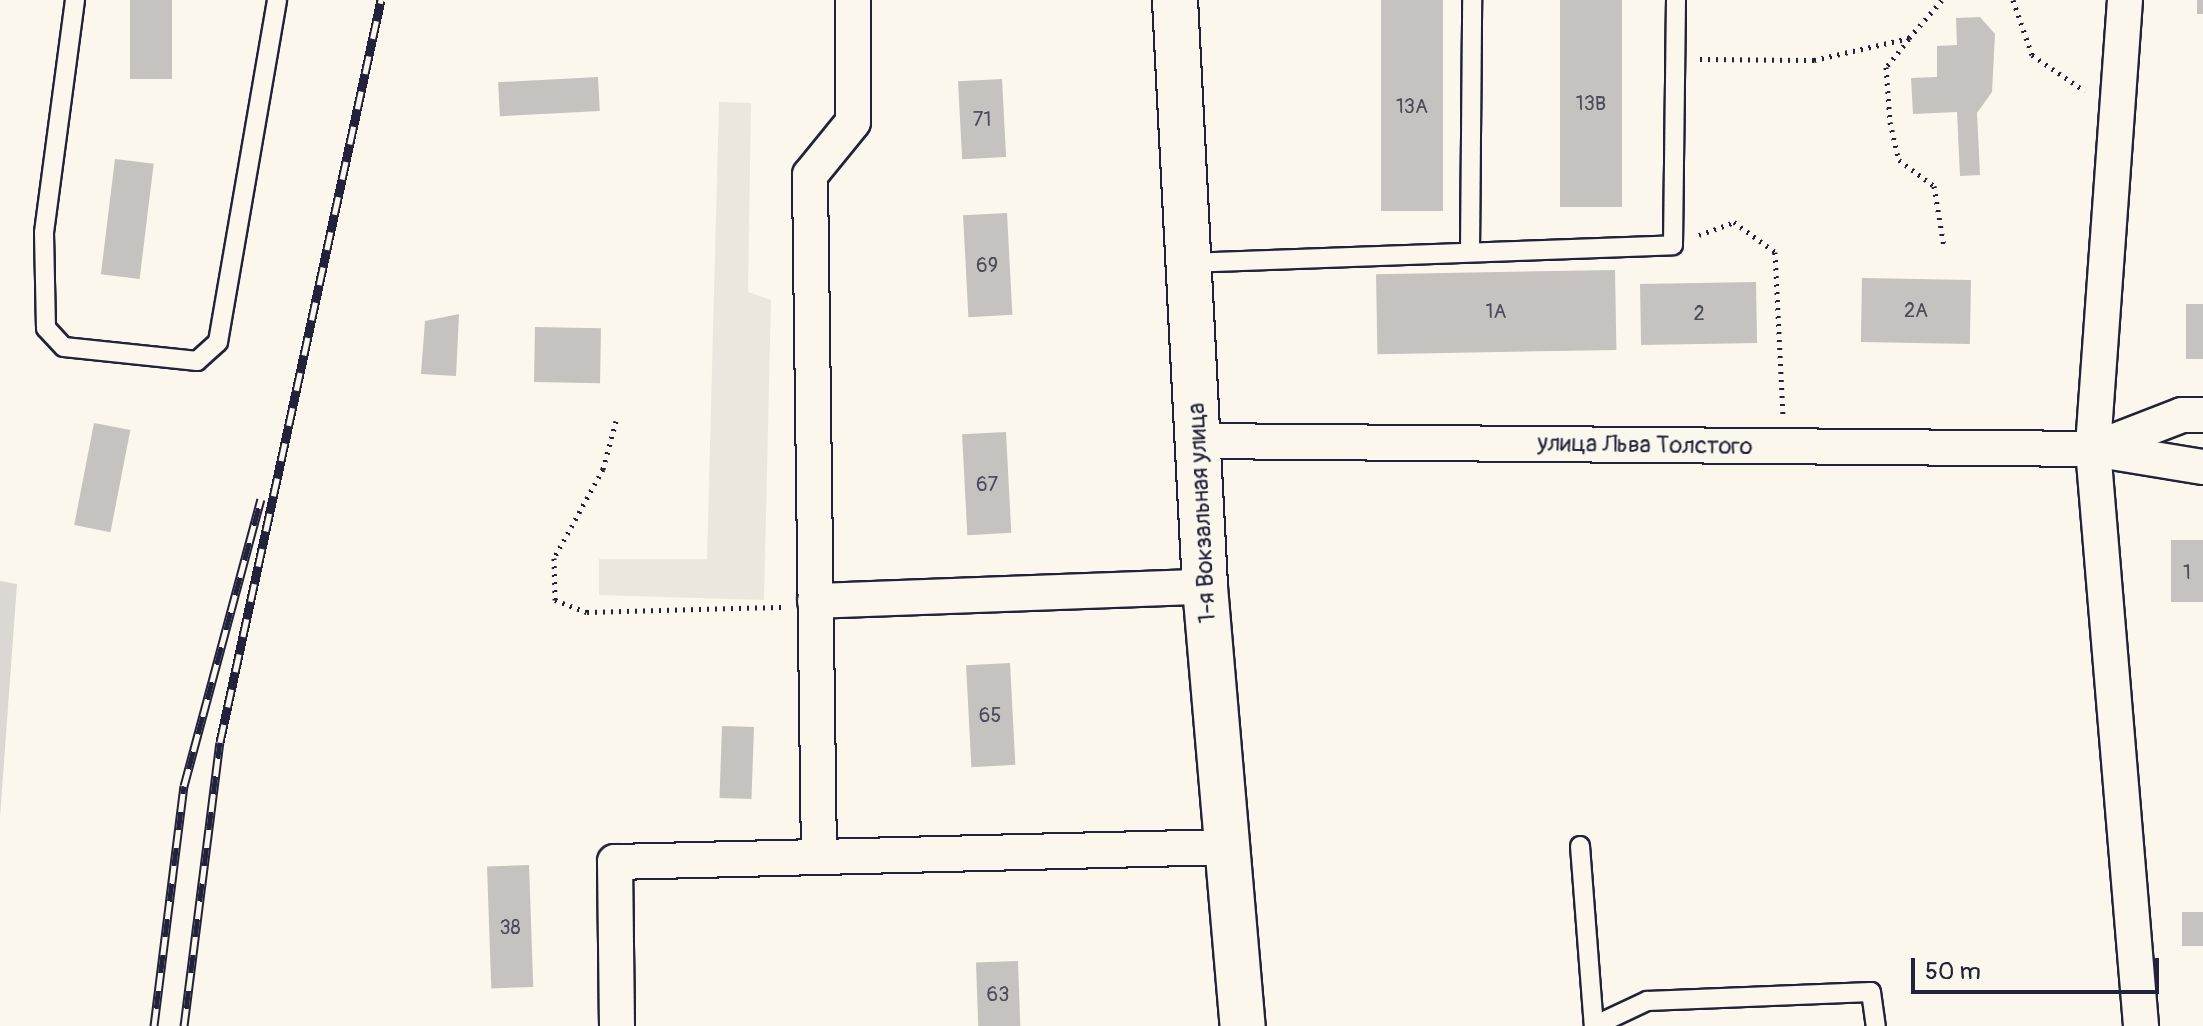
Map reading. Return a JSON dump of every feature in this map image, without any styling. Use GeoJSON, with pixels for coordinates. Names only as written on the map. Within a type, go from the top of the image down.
{"type":"FeatureCollection","features":[{"type":"Feature","properties":{"kind":"main road","name":"1-я Вокзальная улица"},"geometry":{"type":"LineString","coordinates":[[1175,0],[1205,587],[1243,1026]]}},
{"type":"Feature","properties":{"kind":"street"},"geometry":{"type":"LineString","coordinates":[[819,857],[810,175],[853,122],[853,0]]}},
{"type":"Feature","properties":{"kind":"street"},"geometry":{"type":"LineString","coordinates":[[2125,0],[2093,449],[2141,1026]]}},
{"type":"Feature","properties":{"kind":"street","name":"улица Льва Толстого"},"geometry":{"type":"LineString","coordinates":[[2093,449],[2182,415],[2203,415]]}},
{"type":"Feature","properties":{"kind":"street","name":"улица Льва Толстого"},"geometry":{"type":"LineString","coordinates":[[1198,441],[2093,449],[2203,467]]}},
{"type":"Feature","properties":{"kind":"street"},"geometry":{"type":"LineString","coordinates":[[815,601],[1205,587]]}},
{"type":"Feature","properties":{"kind":"street"},"geometry":{"type":"LineString","coordinates":[[617,1026],[615,862],[1228,847]]}},
{"type":"Feature","properties":{"kind":"lane"},"geometry":{"type":"LineString","coordinates":[[75,0],[44,233],[46,328],[64,347],[197,361],[218,342],[277,0]]}},
{"type":"Feature","properties":{"kind":"lane"},"geometry":{"type":"LineString","coordinates":[[1470,251],[1472,0]]}},
{"type":"Feature","properties":{"kind":"lane"},"geometry":{"type":"LineString","coordinates":[[1189,263],[1673,245],[1676,0]]}},
{"type":"Feature","properties":{"kind":"lane"},"geometry":{"type":"LineString","coordinates":[[1580,846],[1594,1026],[1647,1001],[1871,992],[1876,1026]]}},
{"type":"Feature","properties":{"kind":"path"},"geometry":{"type":"LineString","coordinates":[[1942,0],[1886,67],[1890,122],[1899,160],[1934,186],[1944,247]]}},
{"type":"Feature","properties":{"kind":"path"},"geometry":{"type":"LineString","coordinates":[[2013,0],[2032,55],[2117,114]]}},
{"type":"Feature","properties":{"kind":"path"},"geometry":{"type":"LineString","coordinates":[[1675,51],[1713,62],[1814,60],[1909,38]]}},
{"type":"Feature","properties":{"kind":"path"},"geometry":{"type":"LineString","coordinates":[[1673,245],[1734,222],[1775,252],[1784,326],[1783,447]]}},
{"type":"Feature","properties":{"kind":"path"},"geometry":{"type":"LineString","coordinates":[[616,421],[603,469],[554,558],[555,600],[587,612],[815,601]]}},
{"type":"Feature","properties":{"kind":"shaded area"},"geometry":{"type":"Polygon","coordinates":[[[719,102],[751,103],[748,292],[771,300],[764,600],[599,595],[599,559],[707,559],[719,102]]]}},
{"type":"Feature","properties":{"kind":"shaded area"},"geometry":{"type":"Polygon","coordinates":[[[0,581],[17,584],[0,817],[0,581]]]}},
{"type":"Feature","properties":{"kind":"building"},"geometry":{"type":"Polygon","coordinates":[[[130,0],[172,0],[172,79],[130,79],[130,0]]]}},
{"type":"Feature","properties":{"kind":"building"},"geometry":{"type":"Polygon","coordinates":[[[1381,0],[1443,0],[1443,211],[1381,211],[1381,0]]]}},
{"type":"Feature","properties":{"kind":"building"},"geometry":{"type":"Polygon","coordinates":[[[1560,0],[1622,0],[1622,207],[1560,207],[1560,0]]]}},
{"type":"Feature","properties":{"kind":"building"},"geometry":{"type":"Polygon","coordinates":[[[2197,0],[2203,0],[2203,14],[2197,14],[2197,0]]]}},
{"type":"Feature","properties":{"kind":"building"},"geometry":{"type":"Polygon","coordinates":[[[1980,17],[1995,34],[1992,92],[1977,113],[1980,175],[1960,176],[1957,112],[1913,114],[1911,78],[1937,77],[1937,46],[1957,45],[1956,18],[1980,17]]]}},
{"type":"Feature","properties":{"kind":"building"},"geometry":{"type":"Polygon","coordinates":[[[598,77],[600,111],[500,116],[498,82],[598,77]]]}},
{"type":"Feature","properties":{"kind":"building"},"geometry":{"type":"Polygon","coordinates":[[[1002,79],[1006,157],[962,159],[958,81],[1002,79]]]}},
{"type":"Feature","properties":{"kind":"building"},"geometry":{"type":"Polygon","coordinates":[[[115,159],[154,164],[140,279],[101,274],[115,159]]]}},
{"type":"Feature","properties":{"kind":"building"},"geometry":{"type":"Polygon","coordinates":[[[1007,213],[1012,315],[968,317],[963,215],[1007,213]]]}},
{"type":"Feature","properties":{"kind":"building"},"geometry":{"type":"Polygon","coordinates":[[[1615,270],[1616,350],[1377,354],[1376,274],[1615,270]]]}},
{"type":"Feature","properties":{"kind":"building"},"geometry":{"type":"Polygon","coordinates":[[[1862,278],[1971,280],[1970,344],[1861,342],[1862,278]]]}},
{"type":"Feature","properties":{"kind":"building"},"geometry":{"type":"Polygon","coordinates":[[[1756,282],[1757,343],[1641,345],[1640,284],[1756,282]]]}},
{"type":"Feature","properties":{"kind":"building"},"geometry":{"type":"Polygon","coordinates":[[[2186,304],[2203,304],[2203,359],[2186,359],[2186,304]]]}},
{"type":"Feature","properties":{"kind":"building"},"geometry":{"type":"Polygon","coordinates":[[[459,314],[456,376],[421,374],[425,321],[459,314]]]}},
{"type":"Feature","properties":{"kind":"building"},"geometry":{"type":"Polygon","coordinates":[[[535,327],[601,328],[600,383],[534,382],[535,327]]]}},
{"type":"Feature","properties":{"kind":"building"},"geometry":{"type":"Polygon","coordinates":[[[94,423],[130,430],[110,532],[74,525],[94,423]]]}},
{"type":"Feature","properties":{"kind":"building"},"geometry":{"type":"Polygon","coordinates":[[[1006,432],[1011,533],[967,535],[962,434],[1006,432]]]}},
{"type":"Feature","properties":{"kind":"building"},"geometry":{"type":"Polygon","coordinates":[[[2171,540],[2203,540],[2203,602],[2171,602],[2171,540]]]}},
{"type":"Feature","properties":{"kind":"building"},"geometry":{"type":"Polygon","coordinates":[[[1010,663],[1015,765],[971,767],[966,665],[1010,663]]]}},
{"type":"Feature","properties":{"kind":"building"},"geometry":{"type":"Polygon","coordinates":[[[722,726],[754,727],[751,799],[719,798],[722,726]]]}},
{"type":"Feature","properties":{"kind":"building"},"geometry":{"type":"Polygon","coordinates":[[[529,865],[533,987],[491,988],[487,866],[529,865]]]}},
{"type":"Feature","properties":{"kind":"building"},"geometry":{"type":"Polygon","coordinates":[[[2182,912],[2203,912],[2203,946],[2182,946],[2182,912]]]}},
{"type":"Feature","properties":{"kind":"building"},"geometry":{"type":"Polygon","coordinates":[[[1018,961],[1020,1026],[978,1026],[976,962],[1018,961]]]}},
{"type":"Feature","properties":{"kind":"railway"},"geometry":{"type":"LineString","coordinates":[[184,1026],[220,742],[381,0]]}},
{"type":"Feature","properties":{"kind":"railway"},"geometry":{"type":"LineString","coordinates":[[154,1026],[184,786],[261,499]]}}]}
